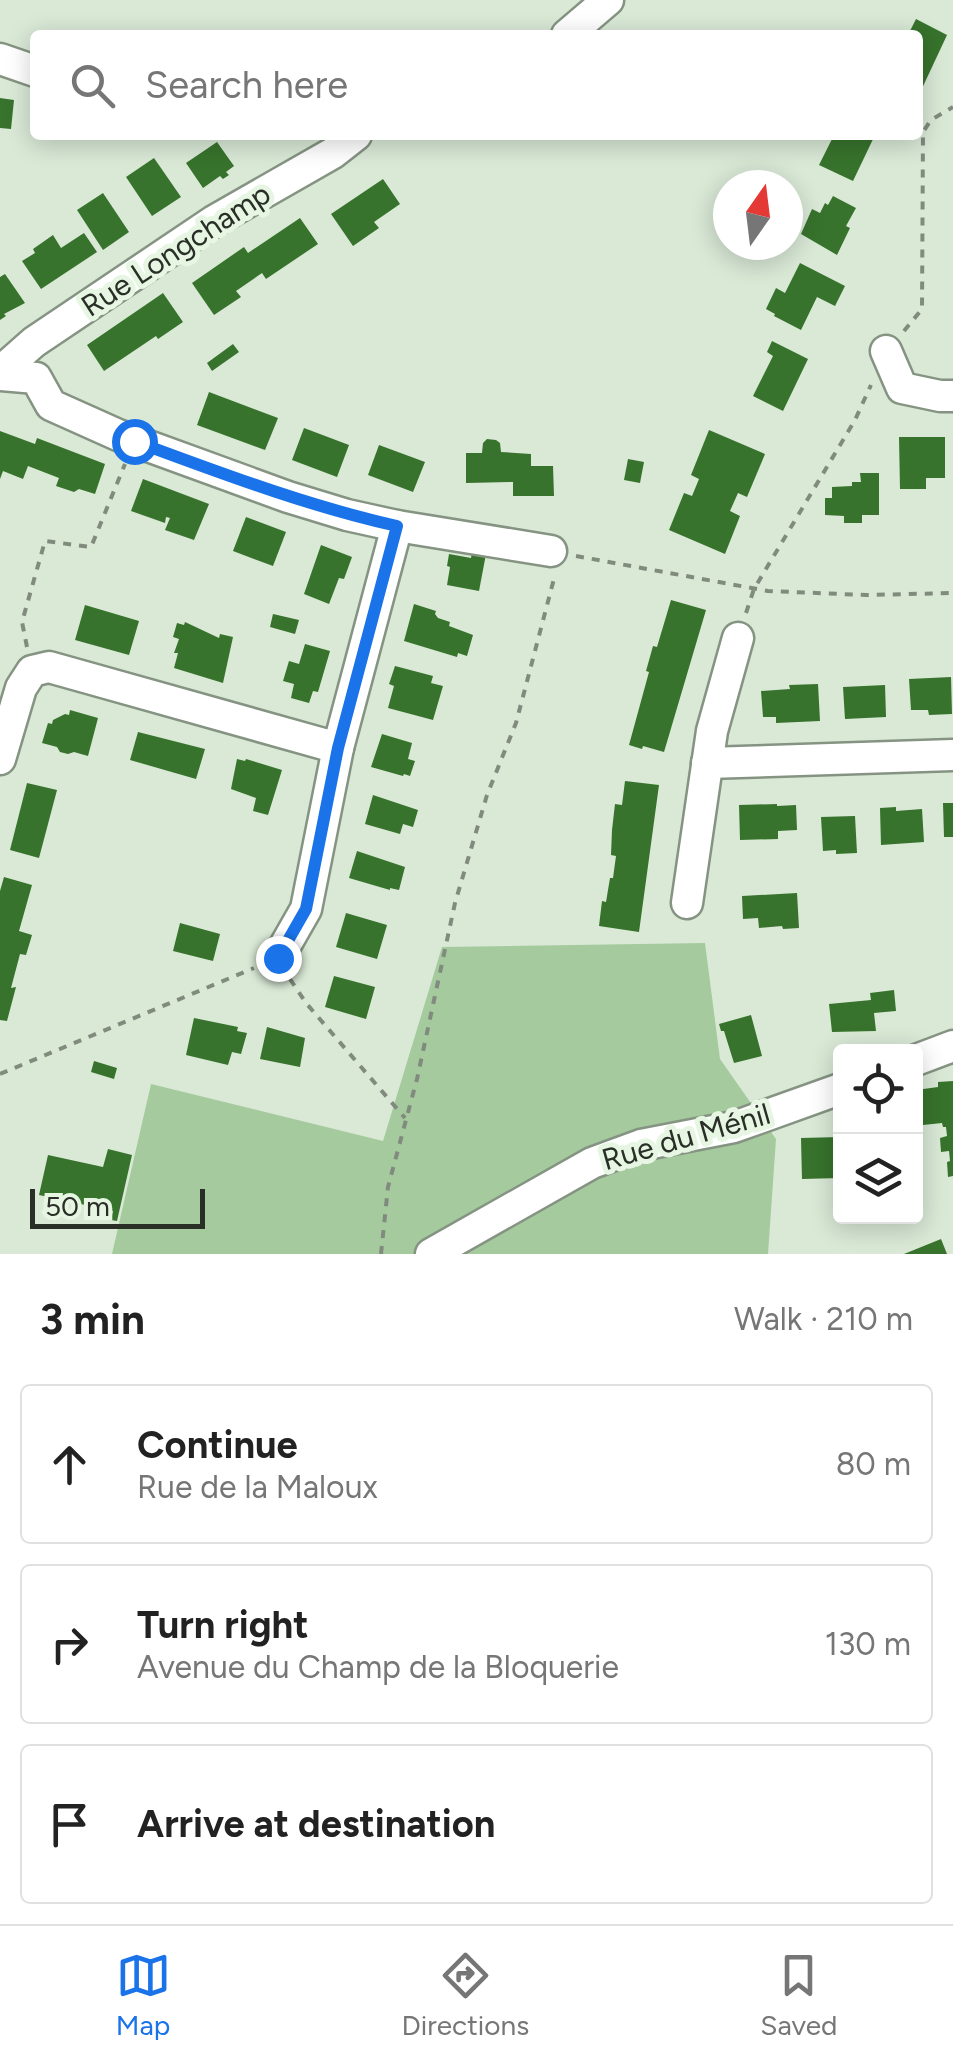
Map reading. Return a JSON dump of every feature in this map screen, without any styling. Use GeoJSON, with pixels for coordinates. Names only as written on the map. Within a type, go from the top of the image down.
{"type":"FeatureCollection","features":[{"type":"Feature","properties":{"kind":"street"},"geometry":{"type":"LineString","coordinates":[[573,30],[608,0]]}},
{"type":"Feature","properties":{"kind":"street"},"geometry":{"type":"LineString","coordinates":[[0,60],[30,69]]}},
{"type":"Feature","properties":{"kind":"street","name":"Rue Longchamp"},"geometry":{"type":"LineString","coordinates":[[0,373],[34,342],[214,220],[349,140]]}},
{"type":"Feature","properties":{"kind":"street"},"geometry":{"type":"LineString","coordinates":[[886,351],[902,388],[953,396]]}},
{"type":"Feature","properties":{"kind":"street"},"geometry":{"type":"LineString","coordinates":[[0,373],[36,378],[52,405],[134,441],[288,498],[397,526],[551,552]]}},
{"type":"Feature","properties":{"kind":"street"},"geometry":{"type":"LineString","coordinates":[[278,958],[306,909],[338,748],[397,526]]}},
{"type":"Feature","properties":{"kind":"street"},"geometry":{"type":"LineString","coordinates":[[688,902],[712,732],[738,638]]}},
{"type":"Feature","properties":{"kind":"street"},"geometry":{"type":"LineString","coordinates":[[0,759],[20,688],[32,671],[49,668],[338,748]]}},
{"type":"Feature","properties":{"kind":"street"},"geometry":{"type":"LineString","coordinates":[[707,764],[953,755]]}},
{"type":"Feature","properties":{"kind":"street"},"geometry":{"type":"LineString","coordinates":[[923,1057],[953,1046]]}},
{"type":"Feature","properties":{"kind":"street","name":"Rue du Ménil"},"geometry":{"type":"LineString","coordinates":[[431,1254],[592,1163],[641,1144],[734,1126],[833,1091]]}},
{"type":"Feature","properties":{"kind":"path"},"geometry":{"type":"LineString","coordinates":[[923,132],[931,120],[953,107]]}},
{"type":"Feature","properties":{"kind":"path"},"geometry":{"type":"LineString","coordinates":[[738,638],[754,589],[855,420],[886,351],[922,309],[923,140]]}},
{"type":"Feature","properties":{"kind":"path"},"geometry":{"type":"LineString","coordinates":[[32,671],[22,622],[46,541],[91,548],[134,441]]}},
{"type":"Feature","properties":{"kind":"path"},"geometry":{"type":"LineString","coordinates":[[381,1254],[388,1187],[455,903],[487,794],[516,723],[555,578],[551,552],[754,589],[866,595],[953,594]]}},
{"type":"Feature","properties":{"kind":"path"},"geometry":{"type":"LineString","coordinates":[[0,1074],[278,958],[306,1004],[406,1120]]}},
{"type":"Feature","properties":{"kind":"green space"},"geometry":{"type":"Polygon","coordinates":[[[705,943],[720,1059],[776,1139],[768,1254],[112,1254],[151,1084],[383,1141],[442,947],[705,943]]]}},
{"type":"Feature","properties":{"kind":"building"},"geometry":{"type":"Polygon","coordinates":[[[916,19],[947,35],[923,86],[923,30],[910,30],[916,19]]]}},
{"type":"Feature","properties":{"kind":"building"},"geometry":{"type":"Polygon","coordinates":[[[0,98],[14,100],[11,129],[0,128],[0,98]]]}},
{"type":"Feature","properties":{"kind":"building"},"geometry":{"type":"Polygon","coordinates":[[[832,140],[873,140],[853,181],[819,165],[832,140]]]}},
{"type":"Feature","properties":{"kind":"building"},"geometry":{"type":"Polygon","coordinates":[[[217,142],[234,166],[226,172],[229,175],[223,179],[220,176],[203,188],[186,163],[217,142]]]}},
{"type":"Feature","properties":{"kind":"building"},"geometry":{"type":"Polygon","coordinates":[[[154,158],[181,197],[152,216],[126,177],[154,158]]]}},
{"type":"Feature","properties":{"kind":"building"},"geometry":{"type":"Polygon","coordinates":[[[383,179],[400,204],[374,222],[379,228],[353,246],[331,214],[383,179]]]}},
{"type":"Feature","properties":{"kind":"building"},"geometry":{"type":"Polygon","coordinates":[[[103,193],[129,232],[103,250],[77,210],[103,193]]]}},
{"type":"Feature","properties":{"kind":"building"},"geometry":{"type":"Polygon","coordinates":[[[833,196],[856,208],[837,255],[803,235],[812,209],[820,213],[825,203],[828,205],[833,196]]]}},
{"type":"Feature","properties":{"kind":"building"},"geometry":{"type":"Polygon","coordinates":[[[300,218],[318,244],[266,279],[262,273],[236,291],[241,297],[214,315],[192,283],[244,247],[248,253],[300,218]]]}},
{"type":"Feature","properties":{"kind":"building"},"geometry":{"type":"Polygon","coordinates":[[[84,233],[97,252],[41,289],[22,261],[53,235],[61,248],[84,233]]]}},
{"type":"Feature","properties":{"kind":"building"},"geometry":{"type":"Polygon","coordinates":[[[800,263],[845,286],[835,306],[817,297],[801,330],[766,309],[776,288],[785,293],[800,263]]]}},
{"type":"Feature","properties":{"kind":"building"},"geometry":{"type":"Polygon","coordinates":[[[5,274],[25,303],[0,320],[0,277],[5,274]]]}},
{"type":"Feature","properties":{"kind":"building"},"geometry":{"type":"Polygon","coordinates":[[[163,293],[183,322],[104,371],[87,345],[163,293]]]}},
{"type":"Feature","properties":{"kind":"building"},"geometry":{"type":"Polygon","coordinates":[[[772,341],[808,359],[783,411],[753,396],[773,356],[767,352],[772,341]]]}},
{"type":"Feature","properties":{"kind":"building"},"geometry":{"type":"Polygon","coordinates":[[[233,344],[239,352],[212,371],[207,363],[233,344]]]}},
{"type":"Feature","properties":{"kind":"building"},"geometry":{"type":"Polygon","coordinates":[[[209,392],[278,418],[265,450],[197,425],[209,392]]]}},
{"type":"Feature","properties":{"kind":"building"},"geometry":{"type":"Polygon","coordinates":[[[304,428],[349,445],[337,477],[292,460],[304,428]]]}},
{"type":"Feature","properties":{"kind":"building"},"geometry":{"type":"Polygon","coordinates":[[[709,430],[765,454],[747,497],[738,493],[730,511],[740,516],[725,554],[669,530],[684,493],[692,496],[699,479],[691,475],[709,430]]]}},
{"type":"Feature","properties":{"kind":"building"},"geometry":{"type":"Polygon","coordinates":[[[0,431],[35,444],[37,438],[105,464],[95,494],[56,486],[59,478],[28,466],[23,479],[3,471],[0,479],[0,431]]]}},
{"type":"Feature","properties":{"kind":"building"},"geometry":{"type":"Polygon","coordinates":[[[899,437],[945,437],[945,478],[926,478],[926,489],[900,489],[899,437]]]}},
{"type":"Feature","properties":{"kind":"building"},"geometry":{"type":"Polygon","coordinates":[[[487,439],[500,443],[501,452],[531,454],[531,466],[553,466],[554,496],[513,496],[513,482],[466,483],[466,453],[482,453],[487,439]]]}},
{"type":"Feature","properties":{"kind":"building"},"geometry":{"type":"Polygon","coordinates":[[[379,445],[425,462],[413,492],[368,475],[379,445]]]}},
{"type":"Feature","properties":{"kind":"building"},"geometry":{"type":"Polygon","coordinates":[[[628,459],[644,462],[640,483],[624,480],[628,459]]]}},
{"type":"Feature","properties":{"kind":"building"},"geometry":{"type":"Polygon","coordinates":[[[860,473],[879,473],[879,515],[862,515],[862,523],[844,523],[844,516],[825,515],[825,498],[832,498],[832,487],[861,482],[860,473]]]}},
{"type":"Feature","properties":{"kind":"building"},"geometry":{"type":"Polygon","coordinates":[[[143,479],[209,504],[194,540],[165,530],[170,518],[166,517],[165,523],[131,511],[143,479]]]}},
{"type":"Feature","properties":{"kind":"building"},"geometry":{"type":"Polygon","coordinates":[[[246,517],[286,532],[273,566],[233,551],[246,517]]]}},
{"type":"Feature","properties":{"kind":"building"},"geometry":{"type":"Polygon","coordinates":[[[321,545],[352,557],[329,604],[304,594],[321,545]]]}},
{"type":"Feature","properties":{"kind":"building"},"geometry":{"type":"Polygon","coordinates":[[[472,552],[486,554],[479,591],[447,585],[449,554],[471,558],[472,552]]]}},
{"type":"Feature","properties":{"kind":"building"},"geometry":{"type":"Polygon","coordinates":[[[671,600],[706,610],[664,752],[629,745],[653,646],[657,647],[671,600]]]}},
{"type":"Feature","properties":{"kind":"building"},"geometry":{"type":"Polygon","coordinates":[[[414,604],[436,611],[438,618],[450,622],[449,626],[473,635],[467,656],[458,653],[457,657],[404,641],[414,604]]]}},
{"type":"Feature","properties":{"kind":"building"},"geometry":{"type":"Polygon","coordinates":[[[85,605],[139,621],[129,655],[75,640],[85,605]]]}},
{"type":"Feature","properties":{"kind":"building"},"geometry":{"type":"Polygon","coordinates":[[[273,614],[299,620],[295,634],[270,627],[273,614]]]}},
{"type":"Feature","properties":{"kind":"building"},"geometry":{"type":"Polygon","coordinates":[[[185,622],[219,638],[220,634],[233,637],[223,683],[174,668],[179,639],[173,637],[177,623],[185,622]]]}},
{"type":"Feature","properties":{"kind":"building"},"geometry":{"type":"Polygon","coordinates":[[[305,644],[330,651],[318,692],[313,691],[309,703],[291,698],[294,684],[283,681],[289,661],[299,664],[305,644]]]}},
{"type":"Feature","properties":{"kind":"building"},"geometry":{"type":"Polygon","coordinates":[[[395,666],[433,676],[431,683],[443,686],[433,720],[388,708],[395,666]]]}},
{"type":"Feature","properties":{"kind":"building"},"geometry":{"type":"Polygon","coordinates":[[[951,677],[952,714],[929,715],[928,710],[911,710],[909,679],[951,677]]]}},
{"type":"Feature","properties":{"kind":"building"},"geometry":{"type":"Polygon","coordinates":[[[818,684],[820,721],[776,723],[776,717],[763,717],[761,691],[818,684]]]}},
{"type":"Feature","properties":{"kind":"building"},"geometry":{"type":"Polygon","coordinates":[[[885,685],[886,717],[845,719],[843,687],[885,685]]]}},
{"type":"Feature","properties":{"kind":"building"},"geometry":{"type":"Polygon","coordinates":[[[70,710],[98,718],[88,756],[60,752],[57,747],[42,743],[48,723],[69,715],[70,710]]]}},
{"type":"Feature","properties":{"kind":"building"},"geometry":{"type":"Polygon","coordinates":[[[138,732],[205,749],[196,779],[130,760],[138,732]]]}},
{"type":"Feature","properties":{"kind":"building"},"geometry":{"type":"Polygon","coordinates":[[[382,734],[412,743],[408,759],[415,761],[410,776],[371,767],[382,734]]]}},
{"type":"Feature","properties":{"kind":"building"},"geometry":{"type":"Polygon","coordinates":[[[237,759],[282,770],[268,815],[253,811],[256,798],[231,789],[237,759]]]}},
{"type":"Feature","properties":{"kind":"building"},"geometry":{"type":"Polygon","coordinates":[[[625,781],[659,785],[639,932],[599,926],[616,856],[611,855],[615,804],[622,805],[625,781]]]}},
{"type":"Feature","properties":{"kind":"building"},"geometry":{"type":"Polygon","coordinates":[[[27,783],[57,790],[39,858],[10,850],[27,783]]]}},
{"type":"Feature","properties":{"kind":"building"},"geometry":{"type":"Polygon","coordinates":[[[373,795],[418,810],[413,827],[403,824],[400,834],[365,824],[373,795]]]}},
{"type":"Feature","properties":{"kind":"building"},"geometry":{"type":"Polygon","coordinates":[[[943,803],[953,803],[953,837],[944,837],[943,803]]]}},
{"type":"Feature","properties":{"kind":"building"},"geometry":{"type":"Polygon","coordinates":[[[739,805],[796,805],[797,830],[778,831],[778,839],[740,840],[739,805]]]}},
{"type":"Feature","properties":{"kind":"building"},"geometry":{"type":"Polygon","coordinates":[[[896,807],[896,811],[922,809],[924,842],[881,845],[880,808],[896,807]]]}},
{"type":"Feature","properties":{"kind":"building"},"geometry":{"type":"Polygon","coordinates":[[[855,816],[857,853],[823,851],[821,817],[855,816]]]}},
{"type":"Feature","properties":{"kind":"building"},"geometry":{"type":"Polygon","coordinates":[[[357,851],[405,867],[399,890],[349,878],[357,851]]]}},
{"type":"Feature","properties":{"kind":"building"},"geometry":{"type":"Polygon","coordinates":[[[4,877],[32,885],[19,931],[32,935],[26,955],[20,954],[7,1021],[0,1020],[0,891],[4,877]]]}},
{"type":"Feature","properties":{"kind":"building"},"geometry":{"type":"Polygon","coordinates":[[[797,893],[799,928],[759,928],[758,918],[743,919],[742,896],[797,893]]]}},
{"type":"Feature","properties":{"kind":"building"},"geometry":{"type":"Polygon","coordinates":[[[346,913],[387,925],[377,959],[336,947],[346,913]]]}},
{"type":"Feature","properties":{"kind":"building"},"geometry":{"type":"Polygon","coordinates":[[[180,923],[220,934],[213,961],[173,951],[180,923]]]}},
{"type":"Feature","properties":{"kind":"building"},"geometry":{"type":"Polygon","coordinates":[[[334,976],[375,987],[366,1019],[325,1007],[334,976]]]}},
{"type":"Feature","properties":{"kind":"building"},"geometry":{"type":"Polygon","coordinates":[[[894,990],[896,1011],[874,1013],[876,1031],[832,1032],[829,1004],[871,1000],[870,993],[894,990]]]}},
{"type":"Feature","properties":{"kind":"building"},"geometry":{"type":"Polygon","coordinates":[[[751,1015],[762,1056],[734,1063],[719,1024],[751,1015]]]}},
{"type":"Feature","properties":{"kind":"building"},"geometry":{"type":"Polygon","coordinates":[[[194,1018],[238,1027],[237,1031],[247,1033],[241,1054],[232,1052],[228,1065],[186,1055],[194,1018]]]}},
{"type":"Feature","properties":{"kind":"building"},"geometry":{"type":"Polygon","coordinates":[[[267,1027],[305,1038],[300,1067],[260,1059],[267,1027]]]}},
{"type":"Feature","properties":{"kind":"building"},"geometry":{"type":"Polygon","coordinates":[[[94,1061],[117,1068],[114,1079],[91,1072],[94,1061]]]}},
{"type":"Feature","properties":{"kind":"building"},"geometry":{"type":"Polygon","coordinates":[[[953,1081],[953,1176],[948,1177],[949,1151],[941,1152],[940,1138],[947,1136],[946,1127],[942,1123],[923,1125],[923,1089],[938,1087],[938,1082],[953,1081]]]}},
{"type":"Feature","properties":{"kind":"building"},"geometry":{"type":"Polygon","coordinates":[[[833,1137],[833,1178],[802,1179],[801,1138],[833,1137]]]}},
{"type":"Feature","properties":{"kind":"building"},"geometry":{"type":"Polygon","coordinates":[[[108,1149],[132,1155],[117,1221],[111,1220],[113,1211],[39,1195],[48,1155],[103,1167],[108,1149]]]}},
{"type":"Feature","properties":{"kind":"building"},"geometry":{"type":"Polygon","coordinates":[[[941,1239],[947,1254],[904,1254],[941,1239]]]}},
{"type":"Feature","properties":{"kind":"route"},"geometry":{"type":"LineString","coordinates":[[134,441],[288,498],[397,526],[338,748],[306,909],[278,958]]}}]}
